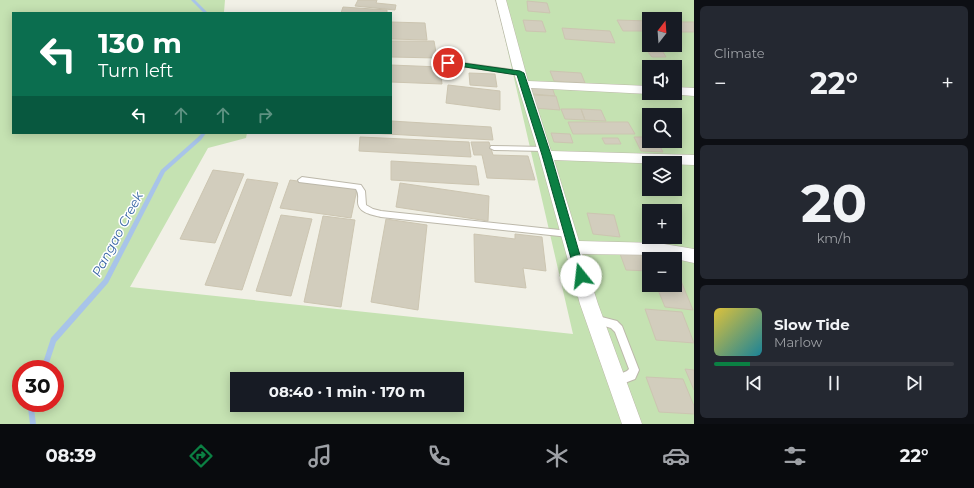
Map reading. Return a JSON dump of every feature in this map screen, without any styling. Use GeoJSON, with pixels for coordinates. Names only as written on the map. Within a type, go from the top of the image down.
{"type":"FeatureCollection","features":[{"type":"Feature","properties":{"kind":"street"},"geometry":{"type":"LineString","coordinates":[[501,0],[594,319],[632,424]]}},
{"type":"Feature","properties":{"kind":"street"},"geometry":{"type":"LineString","coordinates":[[523,79],[642,89]]}},
{"type":"Feature","properties":{"kind":"street"},"geometry":{"type":"LineString","coordinates":[[682,91],[694,92]]}},
{"type":"Feature","properties":{"kind":"street"},"geometry":{"type":"LineString","coordinates":[[545,152],[694,160]]}},
{"type":"Feature","properties":{"kind":"street"},"geometry":{"type":"LineString","coordinates":[[571,241],[658,249],[694,256]]}},
{"type":"Feature","properties":{"kind":"lane"},"geometry":{"type":"LineString","coordinates":[[448,63],[523,79]]}},
{"type":"Feature","properties":{"kind":"lane"},"geometry":{"type":"LineString","coordinates":[[494,148],[545,152]]}},
{"type":"Feature","properties":{"kind":"lane"},"geometry":{"type":"LineString","coordinates":[[302,180],[358,187],[362,193],[362,206],[366,211],[571,241]]}},
{"type":"Feature","properties":{"kind":"lane"},"geometry":{"type":"LineString","coordinates":[[594,319],[614,324],[619,329],[634,370],[631,375],[617,381]]}},
{"type":"Feature","properties":{"kind":"green space"},"geometry":{"type":"Polygon","coordinates":[[[0,0],[225,0],[224,12],[12,12],[12,134],[247,134],[246,138],[208,148],[130,287],[573,334],[496,0],[694,0],[694,424],[0,424],[0,0]]]}},
{"type":"Feature","properties":{"kind":"building"},"geometry":{"type":"Polygon","coordinates":[[[358,0],[377,0],[376,3],[396,5],[395,10],[355,6],[358,0]]]}},
{"type":"Feature","properties":{"kind":"building"},"geometry":{"type":"Polygon","coordinates":[[[527,1],[547,3],[550,13],[528,11],[527,1]]]}},
{"type":"Feature","properties":{"kind":"building"},"geometry":{"type":"Polygon","coordinates":[[[343,7],[387,10],[387,12],[341,12],[343,7]]]}},
{"type":"Feature","properties":{"kind":"building"},"geometry":{"type":"Polygon","coordinates":[[[523,20],[542,21],[546,32],[526,31],[523,20]]]}},
{"type":"Feature","properties":{"kind":"building"},"geometry":{"type":"Polygon","coordinates":[[[617,20],[642,21],[642,31],[623,31],[617,20]]]}},
{"type":"Feature","properties":{"kind":"building"},"geometry":{"type":"Polygon","coordinates":[[[392,22],[425,23],[427,40],[392,39],[392,22]]]}},
{"type":"Feature","properties":{"kind":"building"},"geometry":{"type":"Polygon","coordinates":[[[682,22],[694,22],[694,32],[682,32],[682,22]]]}},
{"type":"Feature","properties":{"kind":"building"},"geometry":{"type":"Polygon","coordinates":[[[562,28],[610,31],[615,43],[565,39],[562,28]]]}},
{"type":"Feature","properties":{"kind":"building"},"geometry":{"type":"Polygon","coordinates":[[[392,41],[434,41],[437,58],[392,57],[392,41]]]}},
{"type":"Feature","properties":{"kind":"building"},"geometry":{"type":"Polygon","coordinates":[[[648,52],[663,52],[666,57],[652,57],[648,52]]]}},
{"type":"Feature","properties":{"kind":"building"},"geometry":{"type":"Polygon","coordinates":[[[392,65],[440,67],[442,84],[392,82],[392,65]]]}},
{"type":"Feature","properties":{"kind":"building"},"geometry":{"type":"Polygon","coordinates":[[[550,71],[581,73],[585,83],[554,81],[550,71]]]}},
{"type":"Feature","properties":{"kind":"building"},"geometry":{"type":"Polygon","coordinates":[[[469,73],[495,74],[497,87],[470,85],[469,73]]]}},
{"type":"Feature","properties":{"kind":"building"},"geometry":{"type":"Polygon","coordinates":[[[448,85],[500,91],[500,110],[446,103],[448,85]]]}},
{"type":"Feature","properties":{"kind":"building"},"geometry":{"type":"Polygon","coordinates":[[[531,85],[552,87],[555,96],[533,94],[531,85]]]}},
{"type":"Feature","properties":{"kind":"building"},"geometry":{"type":"Polygon","coordinates":[[[531,95],[556,96],[560,110],[534,108],[531,95]]]}},
{"type":"Feature","properties":{"kind":"building"},"geometry":{"type":"Polygon","coordinates":[[[561,109],[581,109],[585,120],[565,119],[561,109]]]}},
{"type":"Feature","properties":{"kind":"building"},"geometry":{"type":"Polygon","coordinates":[[[581,109],[601,110],[606,121],[585,120],[581,109]]]}},
{"type":"Feature","properties":{"kind":"building"},"geometry":{"type":"Polygon","coordinates":[[[392,121],[491,127],[493,140],[388,134],[392,134],[392,121]]]}},
{"type":"Feature","properties":{"kind":"building"},"geometry":{"type":"Polygon","coordinates":[[[568,122],[628,122],[635,134],[573,134],[568,122]]]}},
{"type":"Feature","properties":{"kind":"building"},"geometry":{"type":"Polygon","coordinates":[[[551,133],[570,134],[573,143],[554,142],[551,133]]]}},
{"type":"Feature","properties":{"kind":"building"},"geometry":{"type":"Polygon","coordinates":[[[360,137],[469,142],[471,157],[359,151],[360,137]]]}},
{"type":"Feature","properties":{"kind":"building"},"geometry":{"type":"Polygon","coordinates":[[[634,137],[642,137],[642,148],[661,148],[663,152],[641,151],[634,137]]]}},
{"type":"Feature","properties":{"kind":"building"},"geometry":{"type":"Polygon","coordinates":[[[602,138],[618,138],[621,144],[605,144],[602,138]]]}},
{"type":"Feature","properties":{"kind":"building"},"geometry":{"type":"Polygon","coordinates":[[[471,142],[489,142],[493,155],[528,156],[535,180],[487,178],[482,155],[474,155],[471,142]]]}},
{"type":"Feature","properties":{"kind":"building"},"geometry":{"type":"Polygon","coordinates":[[[391,161],[476,166],[479,185],[391,180],[391,161]]]}},
{"type":"Feature","properties":{"kind":"building"},"geometry":{"type":"Polygon","coordinates":[[[213,170],[244,174],[215,243],[180,239],[213,170]]]}},
{"type":"Feature","properties":{"kind":"building"},"geometry":{"type":"Polygon","coordinates":[[[247,179],[278,183],[242,290],[205,285],[247,179]]]}},
{"type":"Feature","properties":{"kind":"building"},"geometry":{"type":"Polygon","coordinates":[[[290,180],[357,189],[351,218],[280,208],[290,180]]]}},
{"type":"Feature","properties":{"kind":"building"},"geometry":{"type":"Polygon","coordinates":[[[400,183],[489,196],[488,221],[396,207],[400,183]]]}},
{"type":"Feature","properties":{"kind":"building"},"geometry":{"type":"Polygon","coordinates":[[[587,213],[614,215],[620,237],[593,234],[587,213]]]}},
{"type":"Feature","properties":{"kind":"building"},"geometry":{"type":"Polygon","coordinates":[[[281,215],[312,219],[291,296],[256,291],[281,215]]]}},
{"type":"Feature","properties":{"kind":"building"},"geometry":{"type":"Polygon","coordinates":[[[323,216],[355,220],[341,307],[304,302],[323,216]]]}},
{"type":"Feature","properties":{"kind":"building"},"geometry":{"type":"Polygon","coordinates":[[[386,219],[427,225],[418,310],[371,302],[386,219]]]}},
{"type":"Feature","properties":{"kind":"building"},"geometry":{"type":"Polygon","coordinates":[[[474,234],[515,239],[515,234],[542,237],[546,271],[523,268],[526,288],[475,282],[474,234]]]}},
{"type":"Feature","properties":{"kind":"building"},"geometry":{"type":"Polygon","coordinates":[[[619,251],[659,252],[642,252],[642,271],[626,270],[619,251]]]}},
{"type":"Feature","properties":{"kind":"building"},"geometry":{"type":"Polygon","coordinates":[[[682,283],[693,310],[665,307],[659,292],[682,292],[682,283]]]}},
{"type":"Feature","properties":{"kind":"building"},"geometry":{"type":"Polygon","coordinates":[[[645,309],[682,312],[694,343],[656,340],[645,309]]]}},
{"type":"Feature","properties":{"kind":"building"},"geometry":{"type":"Polygon","coordinates":[[[685,369],[694,370],[694,390],[685,369]]]}},
{"type":"Feature","properties":{"kind":"building"},"geometry":{"type":"Polygon","coordinates":[[[646,377],[683,379],[694,406],[694,414],[659,412],[646,377]]]}},
{"type":"Feature","properties":{"kind":"waterway","name":"Pangao Creek"},"geometry":{"type":"LineString","coordinates":[[193,0],[205,12]]}},
{"type":"Feature","properties":{"kind":"waterway","name":"Pangao Creek"},"geometry":{"type":"LineString","coordinates":[[47,360],[53,340],[106,281],[163,171],[203,134]]}},
{"type":"Feature","properties":{"kind":"waterway","name":"Pangao Creek"},"geometry":{"type":"LineString","coordinates":[[32,412],[33,424]]}},
{"type":"Feature","properties":{"kind":"route"},"geometry":{"type":"LineString","coordinates":[[448,63],[520,73],[525,84],[581,276]]}}]}
